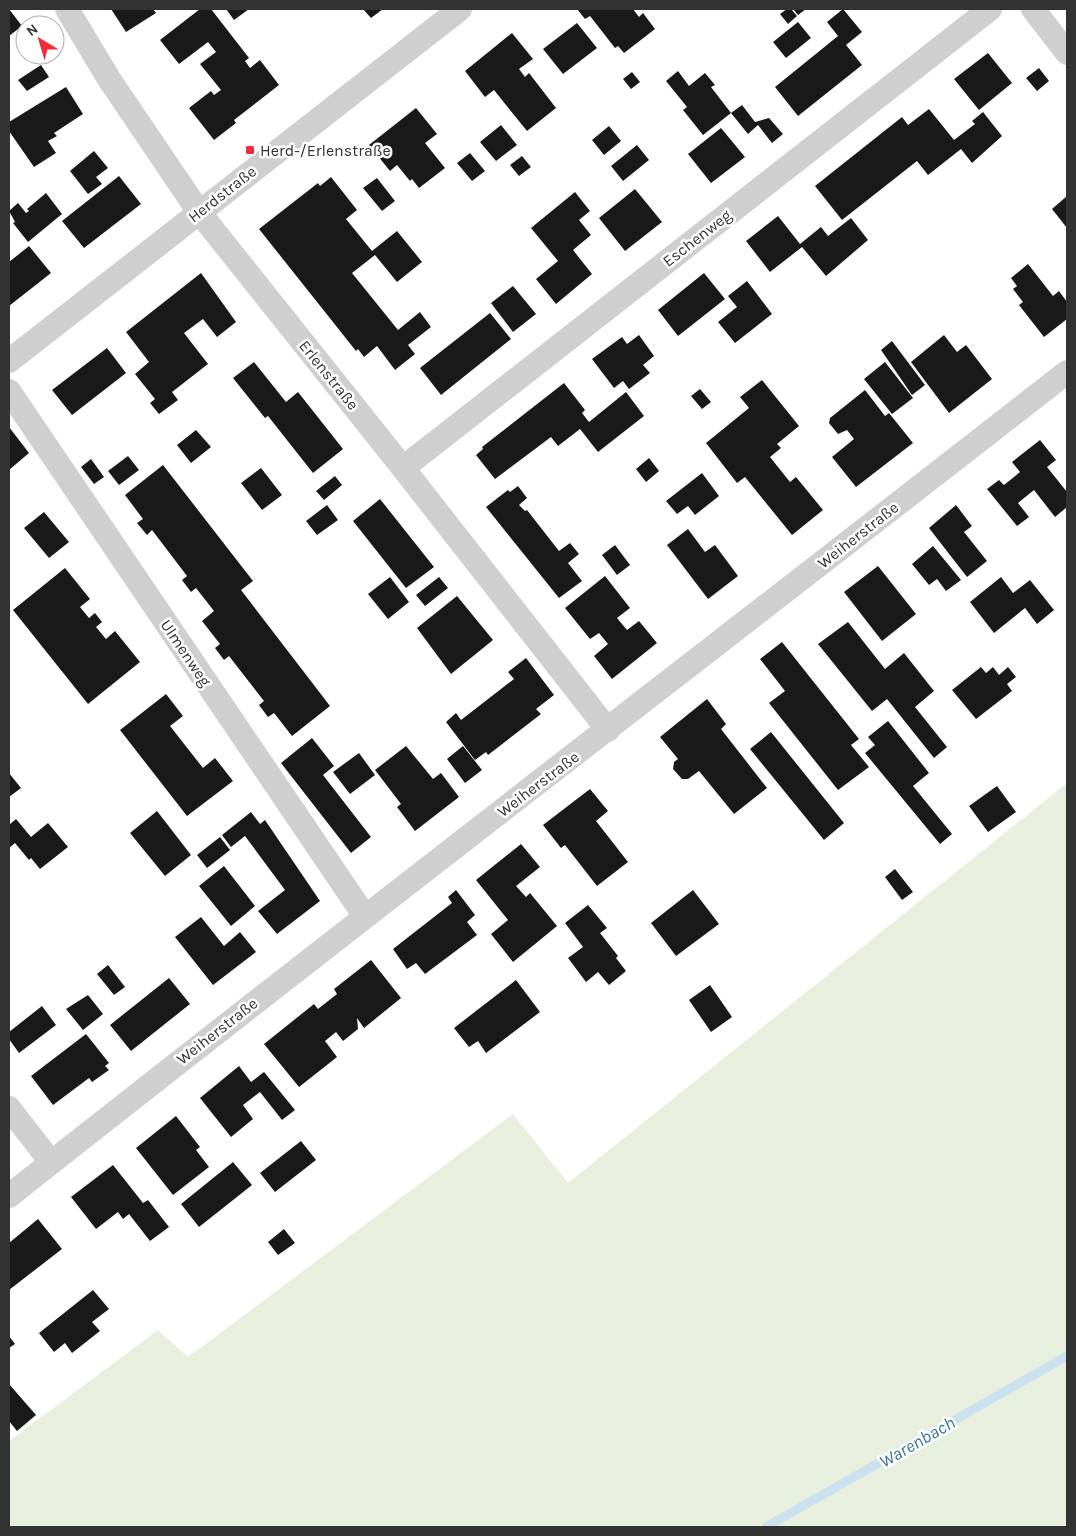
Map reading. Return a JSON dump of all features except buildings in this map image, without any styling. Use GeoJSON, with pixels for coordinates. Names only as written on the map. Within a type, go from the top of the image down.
{"type":"FeatureCollection","features":[{"type":"Feature","properties":{"kind":"street","name":"Erlenstraße"},"geometry":{"type":"LineString","coordinates":[[67,9],[109,79],[199,212],[608,730]]}},
{"type":"Feature","properties":{"kind":"street","name":"Herdstraße"},"geometry":{"type":"LineString","coordinates":[[9,362],[460,9]]}},
{"type":"Feature","properties":{"kind":"street","name":"Eschenweg"},"geometry":{"type":"LineString","coordinates":[[403,468],[990,9]]}},
{"type":"Feature","properties":{"kind":"street"},"geometry":{"type":"LineString","coordinates":[[1033,9],[1067,53]]}},
{"type":"Feature","properties":{"kind":"street","name":"Weiherstraße"},"geometry":{"type":"LineString","coordinates":[[9,1196],[364,915],[608,730],[1067,372]]}},
{"type":"Feature","properties":{"kind":"street","name":"Ulmenweg"},"geometry":{"type":"LineString","coordinates":[[9,391],[364,915]]}},
{"type":"Feature","properties":{"kind":"street"},"geometry":{"type":"LineString","coordinates":[[9,1108],[51,1162]]}},
{"type":"Feature","properties":{"kind":"green space"},"geometry":{"type":"Polygon","coordinates":[[[1067,783],[1067,1527],[9,1527],[9,1441],[158,1330],[188,1357],[513,1114],[568,1183],[1067,783]]]}},
{"type":"Feature","properties":{"kind":"waterway","name":"Warenbach"},"geometry":{"type":"LineString","coordinates":[[766,1527],[1067,1356]]}},
{"type":"Feature","properties":{"kind":"place","name":"Herd-/Erlenstraße"},"geometry":{"type":"Point","coordinates":[250,150]}}]}
